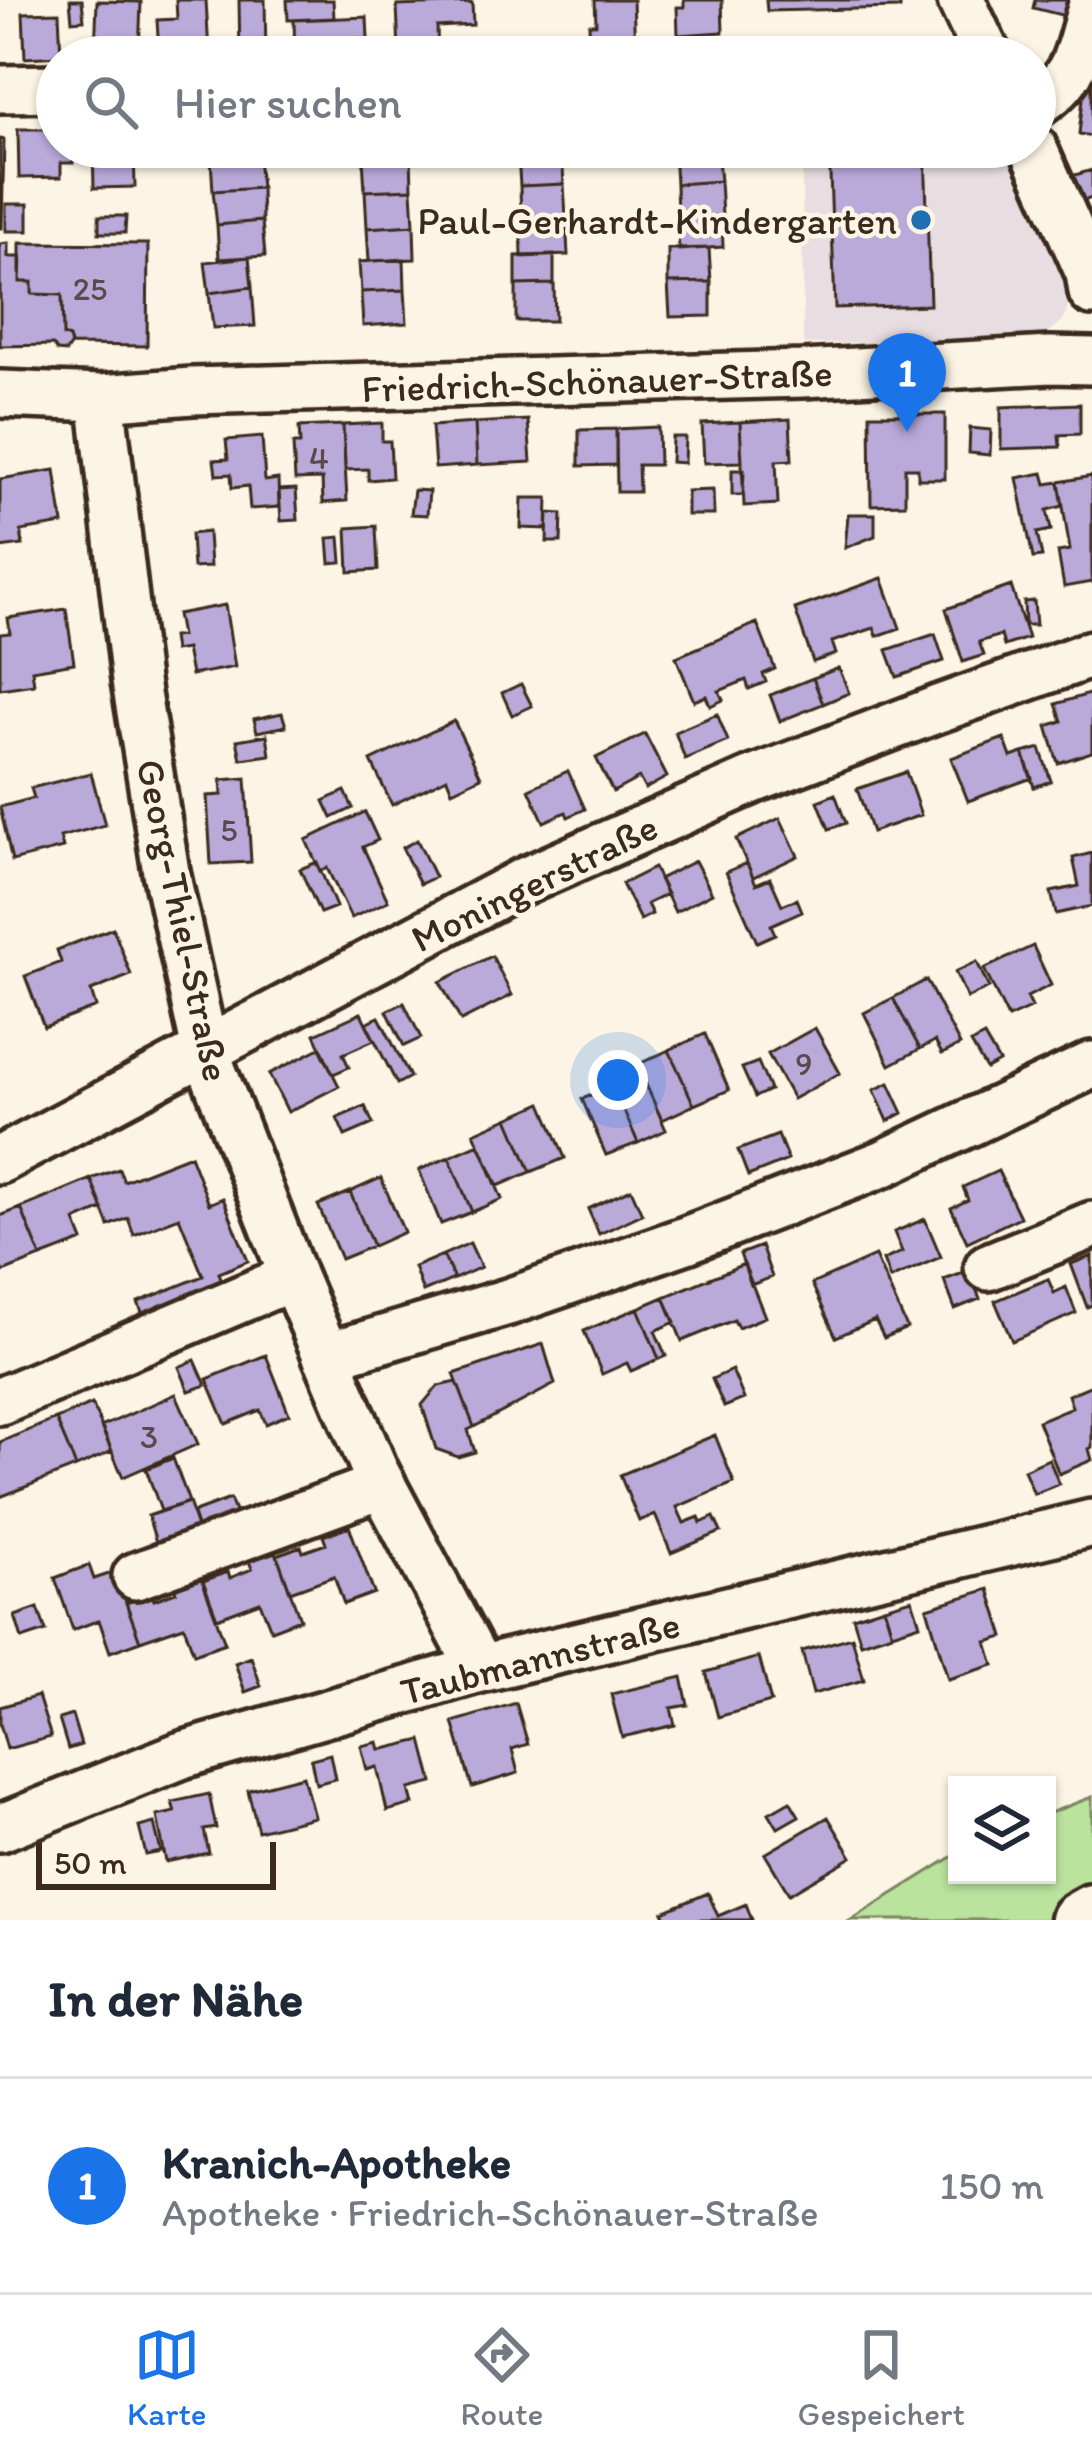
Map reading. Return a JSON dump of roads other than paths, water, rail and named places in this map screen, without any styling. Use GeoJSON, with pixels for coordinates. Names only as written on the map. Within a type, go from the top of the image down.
{"type":"FeatureCollection","features":[{"type":"Feature","properties":{"kind":"main road"},"geometry":{"type":"LineString","coordinates":[[1078,1920],[1092,1912]]}},
{"type":"Feature","properties":{"kind":"street"},"geometry":{"type":"LineString","coordinates":[[961,0],[978,36]]}},
{"type":"Feature","properties":{"kind":"street"},"geometry":{"type":"LineString","coordinates":[[1056,89],[1077,61],[1092,4]]}},
{"type":"Feature","properties":{"kind":"street"},"geometry":{"type":"LineString","coordinates":[[0,89],[36,88]]}},
{"type":"Feature","properties":{"kind":"street"},"geometry":{"type":"LineString","coordinates":[[1042,168],[1089,273],[1092,292]]}},
{"type":"Feature","properties":{"kind":"street","name":"Friedrich-Schönauer-Straße"},"geometry":{"type":"LineString","coordinates":[[0,394],[101,398],[1092,361]]}},
{"type":"Feature","properties":{"kind":"street","name":"Georg-Thiel-Straße"},"geometry":{"type":"LineString","coordinates":[[101,398],[142,723],[166,872],[205,1050],[292,1277],[383,1485],[479,1669]]}},
{"type":"Feature","properties":{"kind":"street","name":"Moningerstraße"},"geometry":{"type":"LineString","coordinates":[[0,1160],[522,881],[755,779],[1092,654]]}},
{"type":"Feature","properties":{"kind":"street"},"geometry":{"type":"LineString","coordinates":[[326,1356],[508,1302],[686,1240],[882,1164],[1092,1064]]}},
{"type":"Feature","properties":{"kind":"street"},"geometry":{"type":"LineString","coordinates":[[988,1268],[1092,1225]]}},
{"type":"Feature","properties":{"kind":"street"},"geometry":{"type":"LineString","coordinates":[[0,1401],[292,1277]]}},
{"type":"Feature","properties":{"kind":"street"},"geometry":{"type":"LineString","coordinates":[[136,1576],[383,1485]]}},
{"type":"Feature","properties":{"kind":"street","name":"Taubmannstraße"},"geometry":{"type":"LineString","coordinates":[[0,1828],[182,1755],[479,1669],[1092,1523]]}},
{"type":"Feature","properties":{"kind":"place","name":"Paul-Gerhardt-Kindergarten"},"geometry":{"type":"Point","coordinates":[921,220]}},
{"type":"Feature","properties":{"kind":"place","name":"Kranich-Apotheke"},"geometry":{"type":"Point","coordinates":[907,432]}}]}
